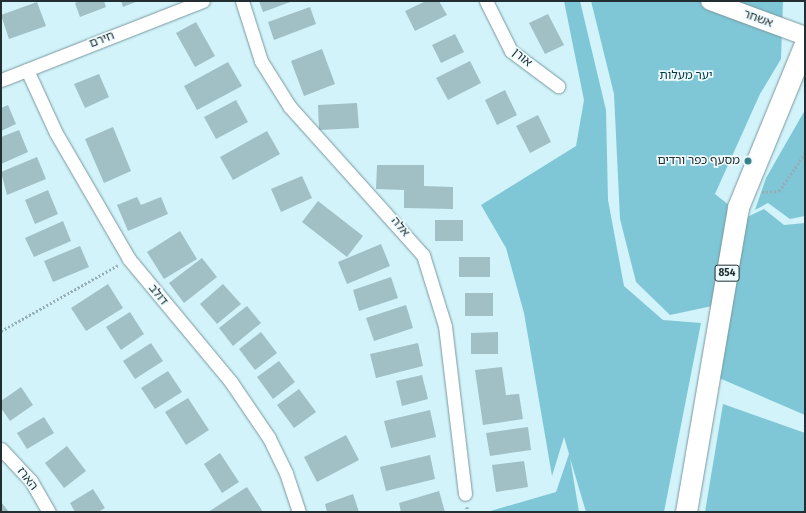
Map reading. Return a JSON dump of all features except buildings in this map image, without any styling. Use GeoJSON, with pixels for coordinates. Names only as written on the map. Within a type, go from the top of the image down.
{"type":"FeatureCollection","features":[{"type":"Feature","properties":{"kind":"main road","name":"אשחר"},"geometry":{"type":"LineString","coordinates":[[710,1],[805,36]]}},
{"type":"Feature","properties":{"kind":"main road","name":"854"},"geometry":{"type":"LineString","coordinates":[[686,512],[738,208],[805,44]]}},
{"type":"Feature","properties":{"kind":"street","name":"חירם"},"geometry":{"type":"LineString","coordinates":[[1,80],[203,1]]}},
{"type":"Feature","properties":{"kind":"street","name":"אלה"},"geometry":{"type":"LineString","coordinates":[[242,1],[261,61],[290,107],[423,254],[446,326],[465,494]]}},
{"type":"Feature","properties":{"kind":"street","name":"אורן"},"geometry":{"type":"LineString","coordinates":[[486,1],[511,51],[558,86]]}},
{"type":"Feature","properties":{"kind":"street","name":"דולב"},"geometry":{"type":"LineString","coordinates":[[27,70],[56,133],[129,259],[248,407],[286,473],[299,512]]}},
{"type":"Feature","properties":{"kind":"street","name":"הארז"},"geometry":{"type":"LineString","coordinates":[[3,454],[31,481],[49,512]]}},
{"type":"Feature","properties":{"kind":"path"},"geometry":{"type":"LineString","coordinates":[[759,200],[761,192],[779,191],[805,153]]}},
{"type":"Feature","properties":{"kind":"path"},"geometry":{"type":"LineString","coordinates":[[1,331],[129,259]]}},
{"type":"Feature","properties":{"kind":"green space"},"geometry":{"type":"Polygon","coordinates":[[[564,1],[580,1],[606,110],[608,200],[624,286],[663,320],[701,323],[664,512],[586,512],[570,458],[579,512],[487,512],[556,492],[569,454],[564,437],[552,476],[524,313],[506,248],[481,205],[576,146],[584,100],[564,1]]]}},
{"type":"Feature","properties":{"kind":"green space","name":"יער מעלות"},"geometry":{"type":"Polygon","coordinates":[[[591,1],[783,1],[781,59],[760,94],[715,194],[745,218],[764,209],[784,225],[805,223],[805,415],[719,378],[731,302],[670,315],[636,282],[620,219],[614,94],[591,1]]]}},
{"type":"Feature","properties":{"kind":"green space"},"geometry":{"type":"Polygon","coordinates":[[[805,110],[805,216],[790,219],[768,203],[755,210],[766,178],[805,110]]]}},
{"type":"Feature","properties":{"kind":"green space"},"geometry":{"type":"Polygon","coordinates":[[[723,404],[805,433],[805,512],[705,512],[723,404]]]}},
{"type":"Feature","properties":{"kind":"place","name":"מסעף כפר ורדים"},"geometry":{"type":"Point","coordinates":[748,161]}}]}
